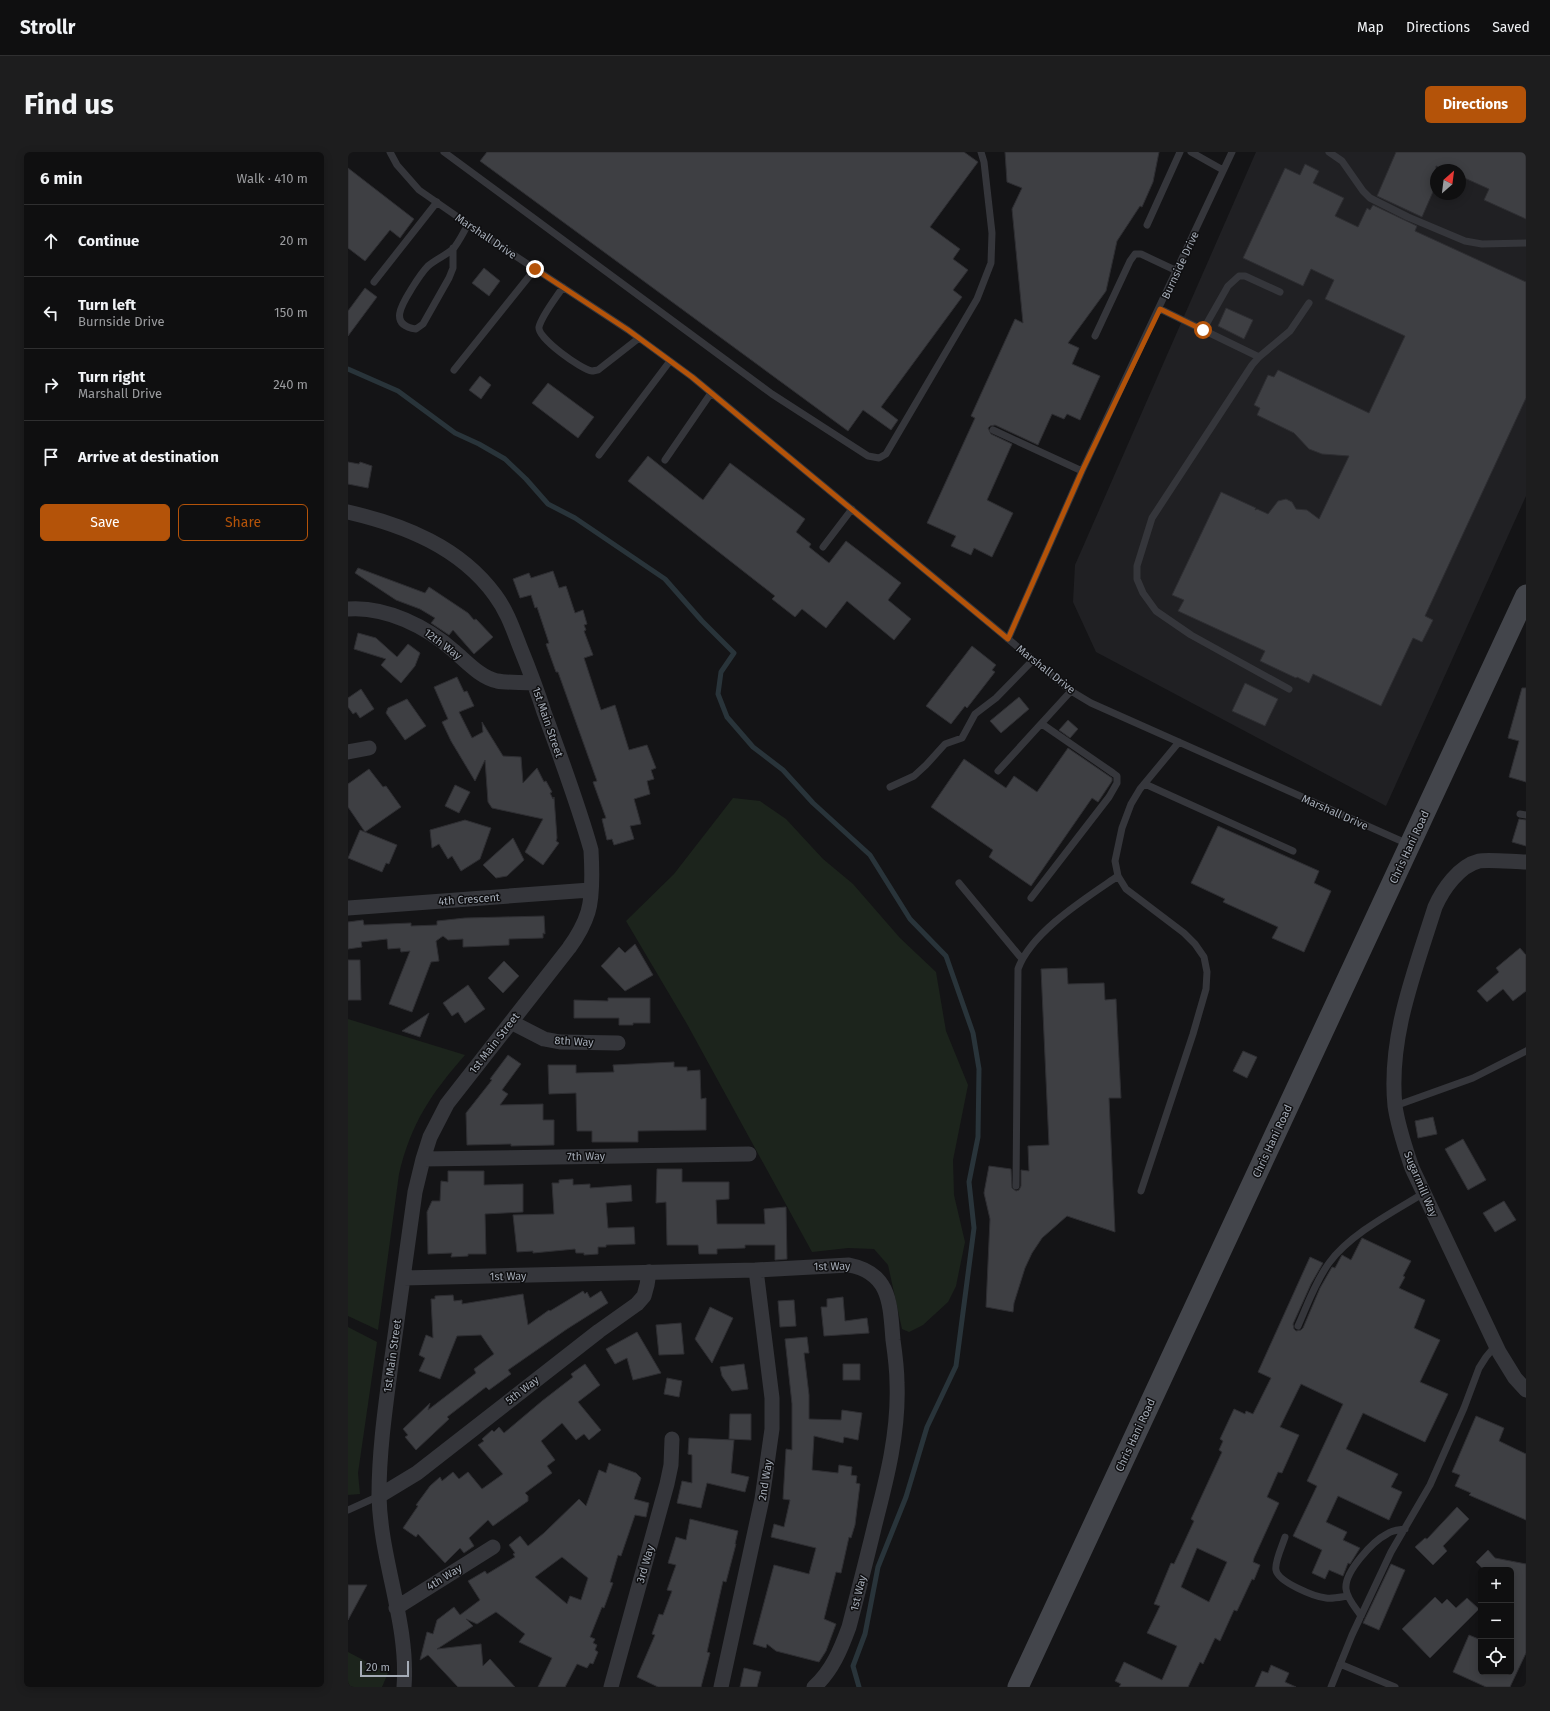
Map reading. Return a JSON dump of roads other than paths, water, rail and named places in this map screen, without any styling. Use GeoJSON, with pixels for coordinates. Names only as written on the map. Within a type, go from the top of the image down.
{"type":"FeatureCollection","features":[{"type":"Feature","properties":{"kind":"main road","name":"Chris Hani Road"},"geometry":{"type":"LineString","coordinates":[[1018,1687],[1526,595]]}},
{"type":"Feature","properties":{"kind":"street","name":"1st Main Street"},"geometry":{"type":"LineString","coordinates":[[348,512],[378,519],[412,531],[440,545],[471,569],[495,595],[510,620],[534,682],[591,850],[588,911],[580,931],[570,948],[447,1104],[430,1137],[415,1192],[381,1436],[379,1496],[381,1524],[403,1643],[405,1666],[404,1687]]}},
{"type":"Feature","properties":{"kind":"street","name":"12th Way"},"geometry":{"type":"LineString","coordinates":[[348,609],[368,610],[404,619],[427,630],[484,676],[497,681],[534,682]]}},
{"type":"Feature","properties":{"kind":"street"},"geometry":{"type":"LineString","coordinates":[[348,752],[369,748]]}},
{"type":"Feature","properties":{"kind":"street","name":"Sugarmill Way"},"geometry":{"type":"LineString","coordinates":[[1526,862],[1480,861],[1456,875],[1441,894],[1435,907],[1399,1026],[1395,1066],[1395,1106],[1409,1160],[1496,1345],[1515,1378],[1526,1390]]}},
{"type":"Feature","properties":{"kind":"street","name":"4th Crescent"},"geometry":{"type":"LineString","coordinates":[[348,908],[590,890]]}},
{"type":"Feature","properties":{"kind":"street","name":"8th Way"},"geometry":{"type":"LineString","coordinates":[[511,1022],[544,1039],[560,1042],[618,1042]]}},
{"type":"Feature","properties":{"kind":"street","name":"7th Way"},"geometry":{"type":"LineString","coordinates":[[423,1159],[749,1154]]}},
{"type":"Feature","properties":{"kind":"street","name":"1st Way"},"geometry":{"type":"LineString","coordinates":[[403,1278],[756,1270],[849,1265],[861,1267],[872,1274],[882,1284],[887,1293],[890,1307],[897,1383],[892,1453],[849,1627],[840,1650],[830,1669],[814,1687]]}},
{"type":"Feature","properties":{"kind":"street","name":"2nd Way"},"geometry":{"type":"LineString","coordinates":[[721,1687],[762,1499],[772,1429],[772,1398],[756,1270]]}},
{"type":"Feature","properties":{"kind":"street","name":"5th Way"},"geometry":{"type":"LineString","coordinates":[[379,1496],[418,1472],[599,1331],[637,1304],[644,1296],[649,1272]]}},
{"type":"Feature","properties":{"kind":"street","name":"3rd Way"},"geometry":{"type":"LineString","coordinates":[[611,1687],[667,1484],[671,1465],[672,1439]]}},
{"type":"Feature","properties":{"kind":"street","name":"4th Way"},"geometry":{"type":"LineString","coordinates":[[396,1608],[493,1547]]}},
{"type":"Feature","properties":{"kind":"lane","name":"Marshall Drive"},"geometry":{"type":"LineString","coordinates":[[390,152],[397,165],[415,185],[468,224],[639,338],[670,361],[852,509],[1071,691],[1091,703],[1410,845]]}},
{"type":"Feature","properties":{"kind":"lane"},"geometry":{"type":"LineString","coordinates":[[444,152],[772,394],[868,456],[879,458],[886,454],[977,299],[991,263],[992,233],[984,162],[981,152]]}},
{"type":"Feature","properties":{"kind":"lane"},"geometry":{"type":"LineString","coordinates":[[1148,225],[1180,152]]}},
{"type":"Feature","properties":{"kind":"lane"},"geometry":{"type":"LineString","coordinates":[[1191,152],[1223,170]]}},
{"type":"Feature","properties":{"kind":"lane","name":"Burnside Drive"},"geometry":{"type":"LineString","coordinates":[[1008,639],[1082,471],[1160,309],[1232,152]]}},
{"type":"Feature","properties":{"kind":"lane"},"geometry":{"type":"LineString","coordinates":[[1329,152],[1342,161],[1363,191],[1370,198],[1408,217],[1465,241],[1482,244],[1526,243]]}},
{"type":"Feature","properties":{"kind":"lane"},"geometry":{"type":"LineString","coordinates":[[374,282],[437,202]]}},
{"type":"Feature","properties":{"kind":"lane"},"geometry":{"type":"LineString","coordinates":[[453,248],[453,268],[430,312],[423,324],[416,329],[407,328],[401,322],[399,314],[401,305],[421,274],[429,265],[453,248],[468,224]]}},
{"type":"Feature","properties":{"kind":"lane"},"geometry":{"type":"LineString","coordinates":[[1095,336],[1130,261],[1135,254],[1141,254],[1177,270]]}},
{"type":"Feature","properties":{"kind":"lane"},"geometry":{"type":"LineString","coordinates":[[454,370],[535,269]]}},
{"type":"Feature","properties":{"kind":"lane"},"geometry":{"type":"LineString","coordinates":[[1203,330],[1228,286],[1239,276],[1245,276],[1280,292]]}},
{"type":"Feature","properties":{"kind":"lane"},"geometry":{"type":"LineString","coordinates":[[563,288],[543,319],[539,328],[540,334],[550,344],[582,367],[591,371],[598,370],[639,338]]}},
{"type":"Feature","properties":{"kind":"lane"},"geometry":{"type":"LineString","coordinates":[[1289,689],[1191,635],[1156,611],[1143,593],[1137,579],[1137,566],[1152,518],[1170,488],[1258,357],[1290,331],[1309,303]]}},
{"type":"Feature","properties":{"kind":"lane"},"geometry":{"type":"LineString","coordinates":[[1160,309],[1258,357]]}},
{"type":"Feature","properties":{"kind":"lane"},"geometry":{"type":"LineString","coordinates":[[599,455],[670,361]]}},
{"type":"Feature","properties":{"kind":"lane"},"geometry":{"type":"LineString","coordinates":[[665,460],[711,393]]}},
{"type":"Feature","properties":{"kind":"lane"},"geometry":{"type":"LineString","coordinates":[[993,430],[1082,471]]}},
{"type":"Feature","properties":{"kind":"lane"},"geometry":{"type":"LineString","coordinates":[[823,547],[852,509]]}},
{"type":"Feature","properties":{"kind":"lane"},"geometry":{"type":"LineString","coordinates":[[890,788],[914,776],[945,744],[962,738],[975,714],[996,698],[1032,660]]}},
{"type":"Feature","properties":{"kind":"lane"},"geometry":{"type":"LineString","coordinates":[[998,771],[1071,691]]}},
{"type":"Feature","properties":{"kind":"lane"},"geometry":{"type":"LineString","coordinates":[[1031,898],[1109,796],[1117,783],[1117,776],[1042,724]]}},
{"type":"Feature","properties":{"kind":"lane"},"geometry":{"type":"LineString","coordinates":[[1141,1191],[1193,1034],[1206,989],[1208,972],[1204,957],[1195,944],[1126,889],[1118,876],[1115,861],[1122,828],[1131,804],[1179,742]]}},
{"type":"Feature","properties":{"kind":"lane"},"geometry":{"type":"LineString","coordinates":[[1145,784],[1293,851]]}},
{"type":"Feature","properties":{"kind":"lane"},"geometry":{"type":"LineString","coordinates":[[1016,1186],[1018,970],[1022,959],[1040,938],[1066,913],[1118,876]]}},
{"type":"Feature","properties":{"kind":"lane"},"geometry":{"type":"LineString","coordinates":[[959,883],[1022,959]]}},
{"type":"Feature","properties":{"kind":"lane"},"geometry":{"type":"LineString","coordinates":[[1395,1106],[1473,1078],[1526,1051]]}},
{"type":"Feature","properties":{"kind":"lane"},"geometry":{"type":"LineString","coordinates":[[1298,1326],[1322,1275],[1338,1252],[1356,1235],[1424,1193]]}},
{"type":"Feature","properties":{"kind":"lane"},"geometry":{"type":"LineString","coordinates":[[1331,1687],[1361,1616],[1391,1552],[1430,1485],[1464,1408],[1479,1368],[1496,1345]]}},
{"type":"Feature","properties":{"kind":"lane"},"geometry":{"type":"LineString","coordinates":[[348,1510],[379,1496]]}},
{"type":"Feature","properties":{"kind":"lane"},"geometry":{"type":"LineString","coordinates":[[1361,1616],[1348,1596],[1346,1582],[1363,1554],[1373,1544],[1388,1533],[1405,1529]]}},
{"type":"Feature","properties":{"kind":"lane"},"geometry":{"type":"LineString","coordinates":[[1285,1536],[1276,1565],[1278,1575],[1285,1581],[1320,1597],[1334,1598],[1348,1596]]}},
{"type":"Feature","properties":{"kind":"lane"},"geometry":{"type":"LineString","coordinates":[[1340,1664],[1395,1687]]}},
{"type":"Feature","properties":{"kind":"waterway"},"geometry":{"type":"LineString","coordinates":[[348,369],[398,391],[455,433],[479,444],[505,459],[526,479],[548,504],[575,518],[665,579],[702,621],[734,653],[721,672],[718,694],[727,717],[753,747],[783,770],[813,803],[870,855],[910,919],[946,956],[973,1033],[979,1069],[978,1137],[969,1182],[974,1228],[956,1366],[927,1427],[906,1497],[878,1567],[865,1634],[853,1666],[859,1687]]}}]}
